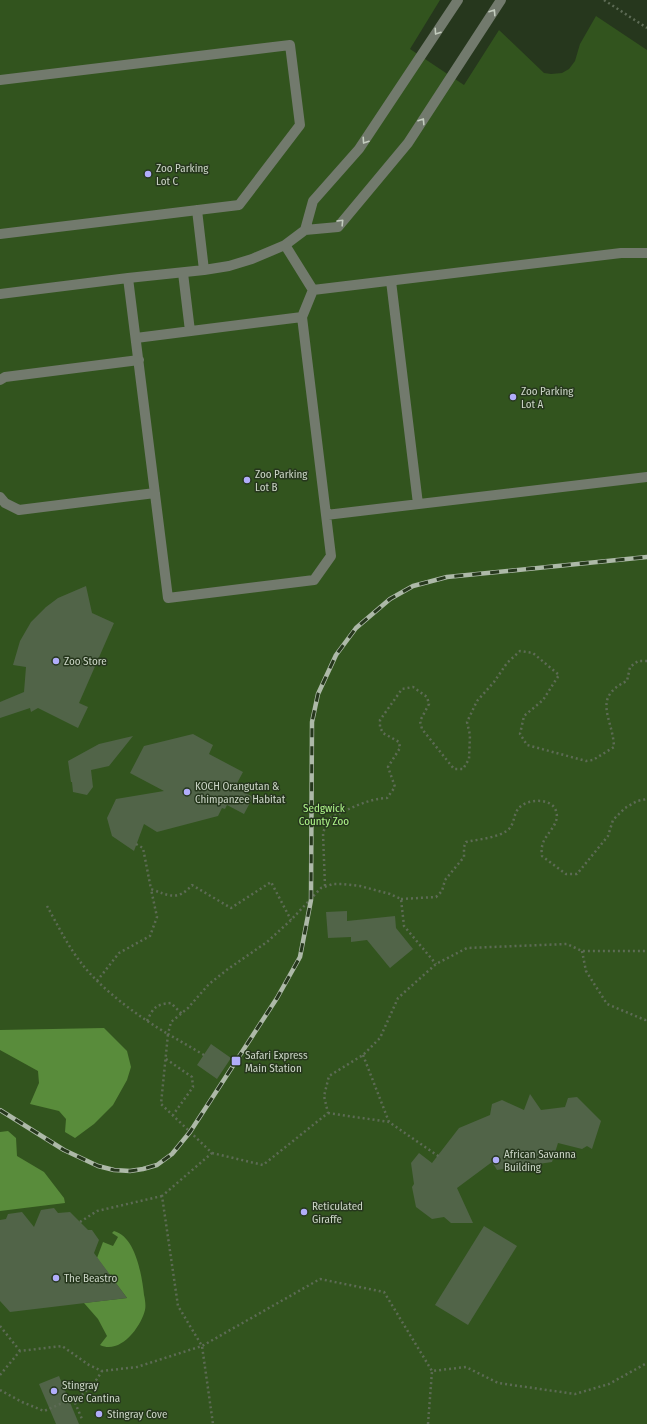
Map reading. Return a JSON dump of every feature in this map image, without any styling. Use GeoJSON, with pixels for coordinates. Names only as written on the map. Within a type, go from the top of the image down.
{"type":"FeatureCollection","features":[{"type":"Feature","properties":{"kind":"street"},"geometry":{"type":"LineString","coordinates":[[305,230],[313,201],[359,149],[458,0]]}},
{"type":"Feature","properties":{"kind":"street"},"geometry":{"type":"LineString","coordinates":[[0,294],[128,278],[183,273],[229,266],[252,259],[285,245],[305,230],[338,227],[408,143],[501,0]]}},
{"type":"Feature","properties":{"kind":"street"},"geometry":{"type":"LineString","coordinates":[[0,80],[290,44],[300,125],[239,205],[0,234]]}},
{"type":"Feature","properties":{"kind":"street"},"geometry":{"type":"LineString","coordinates":[[197,210],[204,270]]}},
{"type":"Feature","properties":{"kind":"street"},"geometry":{"type":"LineString","coordinates":[[285,245],[313,290]]}},
{"type":"Feature","properties":{"kind":"street"},"geometry":{"type":"LineString","coordinates":[[313,290],[621,253],[647,253]]}},
{"type":"Feature","properties":{"kind":"street"},"geometry":{"type":"LineString","coordinates":[[183,273],[190,331]]}},
{"type":"Feature","properties":{"kind":"street"},"geometry":{"type":"LineString","coordinates":[[128,278],[168,598],[314,580],[331,556],[302,317],[313,290]]}},
{"type":"Feature","properties":{"kind":"street"},"geometry":{"type":"LineString","coordinates":[[392,281],[418,504]]}},
{"type":"Feature","properties":{"kind":"street"},"geometry":{"type":"LineString","coordinates":[[136,338],[302,317]]}},
{"type":"Feature","properties":{"kind":"street"},"geometry":{"type":"LineString","coordinates":[[0,380],[6,377],[138,360]]}},
{"type":"Feature","properties":{"kind":"street"},"geometry":{"type":"LineString","coordinates":[[326,515],[647,477]]}},
{"type":"Feature","properties":{"kind":"street"},"geometry":{"type":"LineString","coordinates":[[0,497],[5,503],[19,510],[155,493]]}},
{"type":"Feature","properties":{"kind":"path"},"geometry":{"type":"LineString","coordinates":[[604,0],[647,28]]}},
{"type":"Feature","properties":{"kind":"path"},"geometry":{"type":"LineString","coordinates":[[325,886],[323,832],[328,819],[376,798],[387,798],[395,787],[388,767],[400,748],[399,742],[383,733],[380,727],[380,720],[402,689],[413,687],[427,697],[430,704],[420,721],[422,729],[454,769],[463,770],[469,759],[470,735],[467,722],[477,701],[494,682],[507,663],[520,651],[533,653],[559,675],[543,700],[524,716],[520,734],[527,744],[586,761],[593,760],[614,747],[614,738],[607,711],[606,699],[616,686],[627,681],[630,667],[638,661],[647,661]]}},
{"type":"Feature","properties":{"kind":"path"},"geometry":{"type":"LineString","coordinates":[[441,1158],[389,1122],[328,1113],[262,1165],[212,1153],[161,1104],[168,1034],[171,1022],[182,1014],[209,984],[267,942],[291,920],[321,888],[325,886],[343,884],[360,886],[390,894],[401,899],[436,897],[442,891],[445,880],[464,857],[464,847],[466,842],[493,836],[507,831],[512,826],[517,809],[522,804],[540,800],[551,804],[556,810],[556,820],[542,846],[542,856],[566,874],[577,874],[608,836],[613,820],[625,808],[637,801],[647,799]]}},
{"type":"Feature","properties":{"kind":"path"},"geometry":{"type":"LineString","coordinates":[[97,981],[119,953],[150,936],[157,917],[143,848],[136,844]]}},
{"type":"Feature","properties":{"kind":"path"},"geometry":{"type":"LineString","coordinates":[[151,889],[165,895],[176,896],[186,892],[192,885],[231,908],[271,882],[291,920]]}},
{"type":"Feature","properties":{"kind":"path"},"geometry":{"type":"LineString","coordinates":[[401,899],[404,926],[436,964]]}},
{"type":"Feature","properties":{"kind":"path"},"geometry":{"type":"LineString","coordinates":[[47,906],[81,963],[97,981],[147,1021],[204,1055]]}},
{"type":"Feature","properties":{"kind":"path"},"geometry":{"type":"LineString","coordinates":[[328,1113],[324,1096],[329,1076],[363,1055],[380,1038],[398,998],[436,964],[467,948],[567,944],[582,951],[647,951]]}},
{"type":"Feature","properties":{"kind":"path"},"geometry":{"type":"LineString","coordinates":[[582,951],[586,971],[607,1004],[645,1020],[647,1018]]}},
{"type":"Feature","properties":{"kind":"path"},"geometry":{"type":"LineString","coordinates":[[147,1021],[155,1007],[164,1003],[171,1003],[182,1014]]}},
{"type":"Feature","properties":{"kind":"path"},"geometry":{"type":"LineString","coordinates":[[363,1055],[389,1122]]}},
{"type":"Feature","properties":{"kind":"path"},"geometry":{"type":"LineString","coordinates":[[165,1059],[192,1077],[193,1087],[173,1115]]}},
{"type":"Feature","properties":{"kind":"path"},"geometry":{"type":"LineString","coordinates":[[80,1222],[97,1211],[162,1196],[212,1153]]}},
{"type":"Feature","properties":{"kind":"path"},"geometry":{"type":"LineString","coordinates":[[162,1196],[178,1306],[202,1346],[213,1424]]}},
{"type":"Feature","properties":{"kind":"path"},"geometry":{"type":"LineString","coordinates":[[0,1375],[20,1351],[62,1346],[89,1365],[102,1371],[137,1367],[202,1346],[320,1279],[384,1292],[432,1372],[428,1424]]}},
{"type":"Feature","properties":{"kind":"path"},"geometry":{"type":"LineString","coordinates":[[0,1326],[20,1351]]}},
{"type":"Feature","properties":{"kind":"path"},"geometry":{"type":"LineString","coordinates":[[432,1372],[466,1367],[498,1383],[575,1394],[609,1384],[647,1363]]}},
{"type":"Feature","properties":{"kind":"path"},"geometry":{"type":"LineString","coordinates":[[0,1390],[22,1402],[44,1411],[83,1394],[97,1379],[102,1371]]}},
{"type":"Feature","properties":{"kind":"path"},"geometry":{"type":"LineString","coordinates":[[73,1398],[82,1419]]}},
{"type":"Feature","properties":{"kind":"green space","name":"Sedgwick County Zoo"},"geometry":{"type":"Polygon","coordinates":[[[0,0],[440,0],[410,49],[464,85],[499,30],[544,73],[551,74],[562,73],[569,69],[575,61],[580,44],[596,16],[647,50],[647,1424],[0,1424],[0,0]]]}},
{"type":"Feature","properties":{"kind":"shaded area"},"geometry":{"type":"Polygon","coordinates":[[[104,1028],[127,1051],[131,1067],[127,1080],[113,1105],[94,1124],[75,1138],[65,1132],[66,1119],[59,1111],[30,1104],[39,1083],[38,1071],[0,1050],[0,1030],[104,1028]]]}},
{"type":"Feature","properties":{"kind":"shaded area"},"geometry":{"type":"Polygon","coordinates":[[[8,1131],[16,1138],[17,1156],[44,1172],[64,1198],[65,1203],[0,1211],[0,1132],[8,1131]]]}},
{"type":"Feature","properties":{"kind":"shaded area"},"geometry":{"type":"Polygon","coordinates":[[[114,1231],[122,1235],[133,1249],[142,1278],[145,1310],[139,1324],[128,1338],[122,1343],[108,1347],[100,1345],[107,1336],[98,1319],[84,1303],[127,1298],[97,1258],[103,1242],[113,1246],[118,1237],[112,1233],[114,1231]]]}},
{"type":"Feature","properties":{"kind":"building","name":"Zoo Store"},"geometry":{"type":"Polygon","coordinates":[[[86,586],[92,613],[114,623],[79,703],[88,707],[78,728],[38,708],[31,712],[30,708],[0,718],[0,702],[24,692],[26,667],[13,665],[20,641],[31,622],[46,607],[58,598],[86,586]]]}},
{"type":"Feature","properties":{"kind":"building","name":"KOCH Orangutan & Chimpanzee Habitat"},"geometry":{"type":"Polygon","coordinates":[[[193,734],[213,745],[209,754],[243,772],[235,787],[253,797],[244,814],[227,805],[225,809],[222,808],[218,816],[157,832],[144,824],[134,851],[112,836],[107,818],[116,799],[164,791],[130,773],[144,746],[193,734]]]}},
{"type":"Feature","properties":{"kind":"building"},"geometry":{"type":"Polygon","coordinates":[[[133,736],[109,766],[91,770],[93,787],[87,795],[73,792],[68,761],[99,744],[133,736]]]}},
{"type":"Feature","properties":{"kind":"building"},"geometry":{"type":"Polygon","coordinates":[[[347,911],[347,921],[395,916],[396,928],[413,949],[390,968],[367,940],[351,942],[351,937],[328,938],[326,912],[347,911]]]}},
{"type":"Feature","properties":{"kind":"building"},"geometry":{"type":"Polygon","coordinates":[[[211,1044],[231,1058],[217,1079],[197,1065],[211,1044]]]}},
{"type":"Feature","properties":{"kind":"building","name":"African Savanna Building"},"geometry":{"type":"Polygon","coordinates":[[[530,1094],[541,1110],[565,1107],[568,1098],[577,1097],[601,1121],[592,1149],[587,1146],[582,1149],[558,1143],[552,1162],[497,1170],[492,1162],[457,1188],[473,1223],[451,1223],[444,1217],[432,1219],[416,1207],[412,1187],[414,1184],[411,1163],[419,1153],[432,1163],[459,1128],[490,1115],[492,1104],[502,1100],[524,1110],[530,1094]]]}},
{"type":"Feature","properties":{"kind":"building","name":"The Beastro"},"geometry":{"type":"Polygon","coordinates":[[[54,1208],[58,1213],[70,1212],[88,1230],[92,1230],[99,1240],[94,1253],[127,1298],[10,1312],[0,1301],[0,1220],[6,1219],[8,1214],[22,1212],[34,1227],[41,1210],[54,1208]]]}},
{"type":"Feature","properties":{"kind":"building"},"geometry":{"type":"Polygon","coordinates":[[[484,1226],[517,1246],[468,1325],[435,1305],[484,1226]]]}},
{"type":"Feature","properties":{"kind":"building"},"geometry":{"type":"Polygon","coordinates":[[[59,1376],[79,1424],[56,1424],[39,1384],[59,1376]]]}},
{"type":"Feature","properties":{"kind":"railway"},"geometry":{"type":"LineString","coordinates":[[0,1110],[64,1150],[98,1166],[114,1170],[130,1171],[143,1169],[157,1165],[172,1154],[190,1132],[277,998],[300,957],[311,900],[312,722],[318,694],[336,655],[356,628],[390,599],[413,586],[447,577],[647,557]]}},
{"type":"Feature","properties":{"kind":"place","name":"Zoo Parking Lot C"},"geometry":{"type":"Point","coordinates":[148,174]}},
{"type":"Feature","properties":{"kind":"place","name":"Zoo Parking Lot A"},"geometry":{"type":"Point","coordinates":[513,397]}},
{"type":"Feature","properties":{"kind":"place","name":"Zoo Parking Lot B"},"geometry":{"type":"Point","coordinates":[247,480]}},
{"type":"Feature","properties":{"kind":"place","name":"Zoo Store"},"geometry":{"type":"Point","coordinates":[56,661]}},
{"type":"Feature","properties":{"kind":"place","name":"KOCH Orangutan & Chimpanzee Habitat"},"geometry":{"type":"Point","coordinates":[187,792]}},
{"type":"Feature","properties":{"kind":"place","name":"Safari Express Main Station"},"geometry":{"type":"Point","coordinates":[236,1061]}},
{"type":"Feature","properties":{"kind":"place","name":"African Savanna Building"},"geometry":{"type":"Point","coordinates":[496,1160]}},
{"type":"Feature","properties":{"kind":"place","name":"Reticulated Giraffe"},"geometry":{"type":"Point","coordinates":[304,1212]}},
{"type":"Feature","properties":{"kind":"place","name":"The Beastro"},"geometry":{"type":"Point","coordinates":[56,1278]}},
{"type":"Feature","properties":{"kind":"place","name":"Stingray Cove Cantina"},"geometry":{"type":"Point","coordinates":[54,1391]}},
{"type":"Feature","properties":{"kind":"place","name":"Stingray Cove"},"geometry":{"type":"Point","coordinates":[99,1414]}}]}
